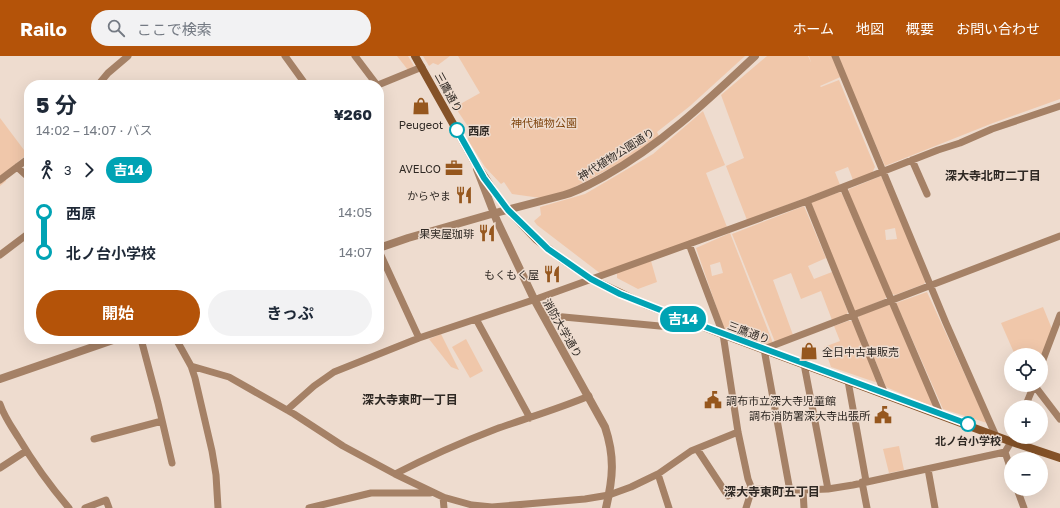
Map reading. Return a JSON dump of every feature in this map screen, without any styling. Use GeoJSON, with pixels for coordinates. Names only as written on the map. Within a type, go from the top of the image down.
{"type":"FeatureCollection","features":[{"type":"Feature","properties":{"kind":"main road","name":"三鷹通り"},"geometry":{"type":"LineString","coordinates":[[416,56],[474,161],[491,188],[508,210],[548,249],[591,279],[620,294],[723,334],[848,381],[1004,436]]}},
{"type":"Feature","properties":{"kind":"main road","name":"三鷹通り"},"geometry":{"type":"LineString","coordinates":[[1025,444],[1060,458]]}},
{"type":"Feature","properties":{"kind":"street"},"geometry":{"type":"LineString","coordinates":[[102,80],[128,56]]}},
{"type":"Feature","properties":{"kind":"street"},"geometry":{"type":"LineString","coordinates":[[285,56],[302,80]]}},
{"type":"Feature","properties":{"kind":"street"},"geometry":{"type":"LineString","coordinates":[[356,56],[373,80]]}},
{"type":"Feature","properties":{"kind":"street","name":"神代植物公園通り"},"geometry":{"type":"LineString","coordinates":[[384,246],[494,213],[571,193],[617,169],[659,142],[712,97],[755,56]]}},
{"type":"Feature","properties":{"kind":"street"},"geometry":{"type":"LineString","coordinates":[[835,56],[946,323],[995,434]]}},
{"type":"Feature","properties":{"kind":"street"},"geometry":{"type":"LineString","coordinates":[[384,82],[422,67]]}},
{"type":"Feature","properties":{"kind":"street"},"geometry":{"type":"LineString","coordinates":[[288,410],[314,386],[334,372],[419,338],[506,309],[689,244],[960,143],[992,129],[1060,106]]}},
{"type":"Feature","properties":{"kind":"street"},"geometry":{"type":"LineString","coordinates":[[912,160],[927,194]]}},
{"type":"Feature","properties":{"kind":"street","name":"消防大学通り"},"geometry":{"type":"LineString","coordinates":[[474,161],[497,221],[534,299],[605,427],[611,446],[612,473],[606,508]]}},
{"type":"Feature","properties":{"kind":"street"},"geometry":{"type":"LineString","coordinates":[[0,180],[24,162]]}},
{"type":"Feature","properties":{"kind":"street"},"geometry":{"type":"LineString","coordinates":[[17,167],[24,173]]}},
{"type":"Feature","properties":{"kind":"street"},"geometry":{"type":"LineString","coordinates":[[843,187],[940,414]]}},
{"type":"Feature","properties":{"kind":"street"},"geometry":{"type":"LineString","coordinates":[[807,201],[885,394]]}},
{"type":"Feature","properties":{"kind":"street"},"geometry":{"type":"LineString","coordinates":[[790,490],[764,349],[1060,236]]}},
{"type":"Feature","properties":{"kind":"street"},"geometry":{"type":"LineString","coordinates":[[0,255],[24,237]]}},
{"type":"Feature","properties":{"kind":"street"},"geometry":{"type":"LineString","coordinates":[[689,244],[723,334],[738,432],[748,479],[752,489],[746,508]]}},
{"type":"Feature","properties":{"kind":"street"},"geometry":{"type":"LineString","coordinates":[[384,262],[419,338]]}},
{"type":"Feature","properties":{"kind":"street"},"geometry":{"type":"LineString","coordinates":[[1047,348],[1060,315]]}},
{"type":"Feature","properties":{"kind":"street"},"geometry":{"type":"LineString","coordinates":[[544,317],[553,316],[681,328],[688,320]]}},
{"type":"Feature","properties":{"kind":"street"},"geometry":{"type":"LineString","coordinates":[[476,319],[530,418]]}},
{"type":"Feature","properties":{"kind":"street"},"geometry":{"type":"LineString","coordinates":[[0,379],[102,344]]}},
{"type":"Feature","properties":{"kind":"street"},"geometry":{"type":"LineString","coordinates":[[141,344],[172,463]]}},
{"type":"Feature","properties":{"kind":"street"},"geometry":{"type":"LineString","coordinates":[[179,344],[191,366],[212,451],[216,475],[218,508]]}},
{"type":"Feature","properties":{"kind":"street"},"geometry":{"type":"LineString","coordinates":[[804,364],[828,489]]}},
{"type":"Feature","properties":{"kind":"street"},"geometry":{"type":"LineString","coordinates":[[191,366],[229,377],[288,410],[343,446],[395,474],[432,493],[472,505],[492,507],[517,506],[609,495],[631,487],[658,474],[697,449],[738,432]]}},
{"type":"Feature","properties":{"kind":"street"},"geometry":{"type":"LineString","coordinates":[[848,381],[867,508]]}},
{"type":"Feature","properties":{"kind":"street"},"geometry":{"type":"LineString","coordinates":[[1039,392],[1060,419]]}},
{"type":"Feature","properties":{"kind":"street"},"geometry":{"type":"LineString","coordinates":[[395,474],[458,444],[560,408],[588,396]]}},
{"type":"Feature","properties":{"kind":"street"},"geometry":{"type":"LineString","coordinates":[[0,404],[2,414],[26,451],[50,486],[69,508]]}},
{"type":"Feature","properties":{"kind":"street"},"geometry":{"type":"LineString","coordinates":[[94,439],[162,421]]}},
{"type":"Feature","properties":{"kind":"street"},"geometry":{"type":"LineString","coordinates":[[1005,452],[1010,444]]}},
{"type":"Feature","properties":{"kind":"street"},"geometry":{"type":"LineString","coordinates":[[697,449],[728,496],[752,489],[828,489],[1004,452]]}},
{"type":"Feature","properties":{"kind":"street"},"geometry":{"type":"LineString","coordinates":[[0,468],[26,451]]}},
{"type":"Feature","properties":{"kind":"street"},"geometry":{"type":"LineString","coordinates":[[928,469],[935,508]]}},
{"type":"Feature","properties":{"kind":"street"},"geometry":{"type":"LineString","coordinates":[[658,474],[669,508]]}},
{"type":"Feature","properties":{"kind":"street"},"geometry":{"type":"LineString","coordinates":[[803,490],[804,508]]}},
{"type":"Feature","properties":{"kind":"street"},"geometry":{"type":"LineString","coordinates":[[309,508],[371,493],[432,493]]}},
{"type":"Feature","properties":{"kind":"street"},"geometry":{"type":"LineString","coordinates":[[1020,496],[1024,508]]}},
{"type":"Feature","properties":{"kind":"street"},"geometry":{"type":"LineString","coordinates":[[443,497],[444,508]]}},
{"type":"Feature","properties":{"kind":"street"},"geometry":{"type":"LineString","coordinates":[[85,508],[106,500],[109,508]]}},
{"type":"Feature","properties":{"kind":"green space"},"geometry":{"type":"Polygon","coordinates":[[[397,56],[408,56],[414,66],[408,70],[397,56]]]}},
{"type":"Feature","properties":{"kind":"green space"},"geometry":{"type":"Polygon","coordinates":[[[423,56],[450,56],[438,65],[433,63],[429,66],[423,56]]]}},
{"type":"Feature","properties":{"kind":"green space","name":"神代植物公園"},"geometry":{"type":"Polygon","coordinates":[[[458,56],[745,56],[690,106],[657,132],[659,136],[622,162],[567,191],[541,198],[512,194],[504,182],[501,184],[485,167],[468,140],[469,128],[455,107],[480,93],[458,56]]]}},
{"type":"Feature","properties":{"kind":"green space"},"geometry":{"type":"Polygon","coordinates":[[[767,56],[808,56],[811,62],[809,56],[1060,56],[1060,99],[993,123],[885,166],[845,75],[820,86],[821,87],[839,80],[875,167],[872,173],[853,180],[848,167],[835,172],[840,185],[747,220],[726,166],[744,158],[721,95],[767,56]]]}},
{"type":"Feature","properties":{"kind":"green space"},"geometry":{"type":"Polygon","coordinates":[[[703,111],[725,165],[706,173],[727,227],[601,274],[537,225],[534,221],[541,215],[540,207],[585,194],[653,154],[703,111]]]}},
{"type":"Feature","properties":{"kind":"green space"},"geometry":{"type":"Polygon","coordinates":[[[0,118],[24,150],[24,157],[4,174],[6,181],[0,186],[0,118]]]}},
{"type":"Feature","properties":{"kind":"green space"},"geometry":{"type":"Polygon","coordinates":[[[881,176],[926,281],[924,284],[895,295],[892,294],[848,192],[849,189],[881,176]],[[895,228],[885,230],[886,240],[897,239],[895,228]]]}},
{"type":"Feature","properties":{"kind":"green space"},"geometry":{"type":"Polygon","coordinates":[[[840,192],[887,296],[885,299],[856,311],[852,309],[811,202],[840,192]]]}},
{"type":"Feature","properties":{"kind":"green space"},"geometry":{"type":"Polygon","coordinates":[[[804,206],[826,258],[808,266],[814,279],[832,272],[848,312],[847,314],[832,320],[821,291],[801,299],[791,273],[773,280],[793,335],[775,342],[732,234],[804,206]]]}},
{"type":"Feature","properties":{"kind":"green space"},"geometry":{"type":"Polygon","coordinates":[[[730,233],[773,343],[767,345],[724,329],[696,248],[730,233]],[[720,262],[710,265],[712,276],[723,273],[720,262]]]}},
{"type":"Feature","properties":{"kind":"green space"},"geometry":{"type":"Polygon","coordinates":[[[651,261],[657,282],[638,289],[617,278],[617,272],[651,261]]]}},
{"type":"Feature","properties":{"kind":"green space"},"geometry":{"type":"Polygon","coordinates":[[[927,292],[987,423],[943,409],[896,303],[927,292]]]}},
{"type":"Feature","properties":{"kind":"green space"},"geometry":{"type":"Polygon","coordinates":[[[890,305],[933,404],[931,406],[886,387],[858,318],[859,316],[890,305]]]}},
{"type":"Feature","properties":{"kind":"green space"},"geometry":{"type":"Polygon","coordinates":[[[1043,307],[1052,329],[1045,348],[1012,348],[1001,323],[1043,307]]]}},
{"type":"Feature","properties":{"kind":"green space"},"geometry":{"type":"Polygon","coordinates":[[[852,321],[878,381],[875,382],[831,367],[824,347],[840,341],[834,326],[852,321]]]}},
{"type":"Feature","properties":{"kind":"green space"},"geometry":{"type":"Polygon","coordinates":[[[441,334],[459,370],[451,367],[429,339],[441,334]]]}},
{"type":"Feature","properties":{"kind":"green space"},"geometry":{"type":"Polygon","coordinates":[[[466,339],[483,371],[470,378],[452,347],[466,339]]]}},
{"type":"Feature","properties":{"kind":"green space"},"geometry":{"type":"Polygon","coordinates":[[[899,446],[904,470],[889,473],[883,449],[899,446]]]}},
{"type":"Feature","properties":{"kind":"bus line","name":"吉14"},"geometry":{"type":"LineString","coordinates":[[457,130],[484,178],[508,210],[536,239],[548,249],[591,279],[644,304],[848,381],[968,424]]}},
{"type":"Feature","properties":{"kind":"place","name":"Peugeot"},"geometry":{"type":"Point","coordinates":[421,106]}},
{"type":"Feature","properties":{"kind":"place","name":"西原"},"geometry":{"type":"Point","coordinates":[457,130]}},
{"type":"Feature","properties":{"kind":"place","name":"AVELCO"},"geometry":{"type":"Point","coordinates":[454,168]}},
{"type":"Feature","properties":{"kind":"place","name":"からやま"},"geometry":{"type":"Point","coordinates":[464,195]}},
{"type":"Feature","properties":{"kind":"place","name":"果実屋珈琲"},"geometry":{"type":"Point","coordinates":[487,233]}},
{"type":"Feature","properties":{"kind":"place","name":"もくもく屋"},"geometry":{"type":"Point","coordinates":[552,274]}},
{"type":"Feature","properties":{"kind":"place","name":"全日中古車販売"},"geometry":{"type":"Point","coordinates":[809,351]}},
{"type":"Feature","properties":{"kind":"place","name":"調布市立深大寺児童館"},"geometry":{"type":"Point","coordinates":[713,400]}},
{"type":"Feature","properties":{"kind":"place","name":"調布消防署深大寺出張所"},"geometry":{"type":"Point","coordinates":[883,415]}},
{"type":"Feature","properties":{"kind":"place","name":"北ノ台小学校"},"geometry":{"type":"Point","coordinates":[968,424]}},
{"type":"Feature","properties":{"kind":"district","name":"深大寺北町二丁目"},"geometry":{"type":"Point","coordinates":[993,175]}},
{"type":"Feature","properties":{"kind":"district","name":"深大寺東町一丁目"},"geometry":{"type":"Point","coordinates":[410,399]}},
{"type":"Feature","properties":{"kind":"district","name":"深大寺東町五丁目"},"geometry":{"type":"Point","coordinates":[772,491]}}]}
